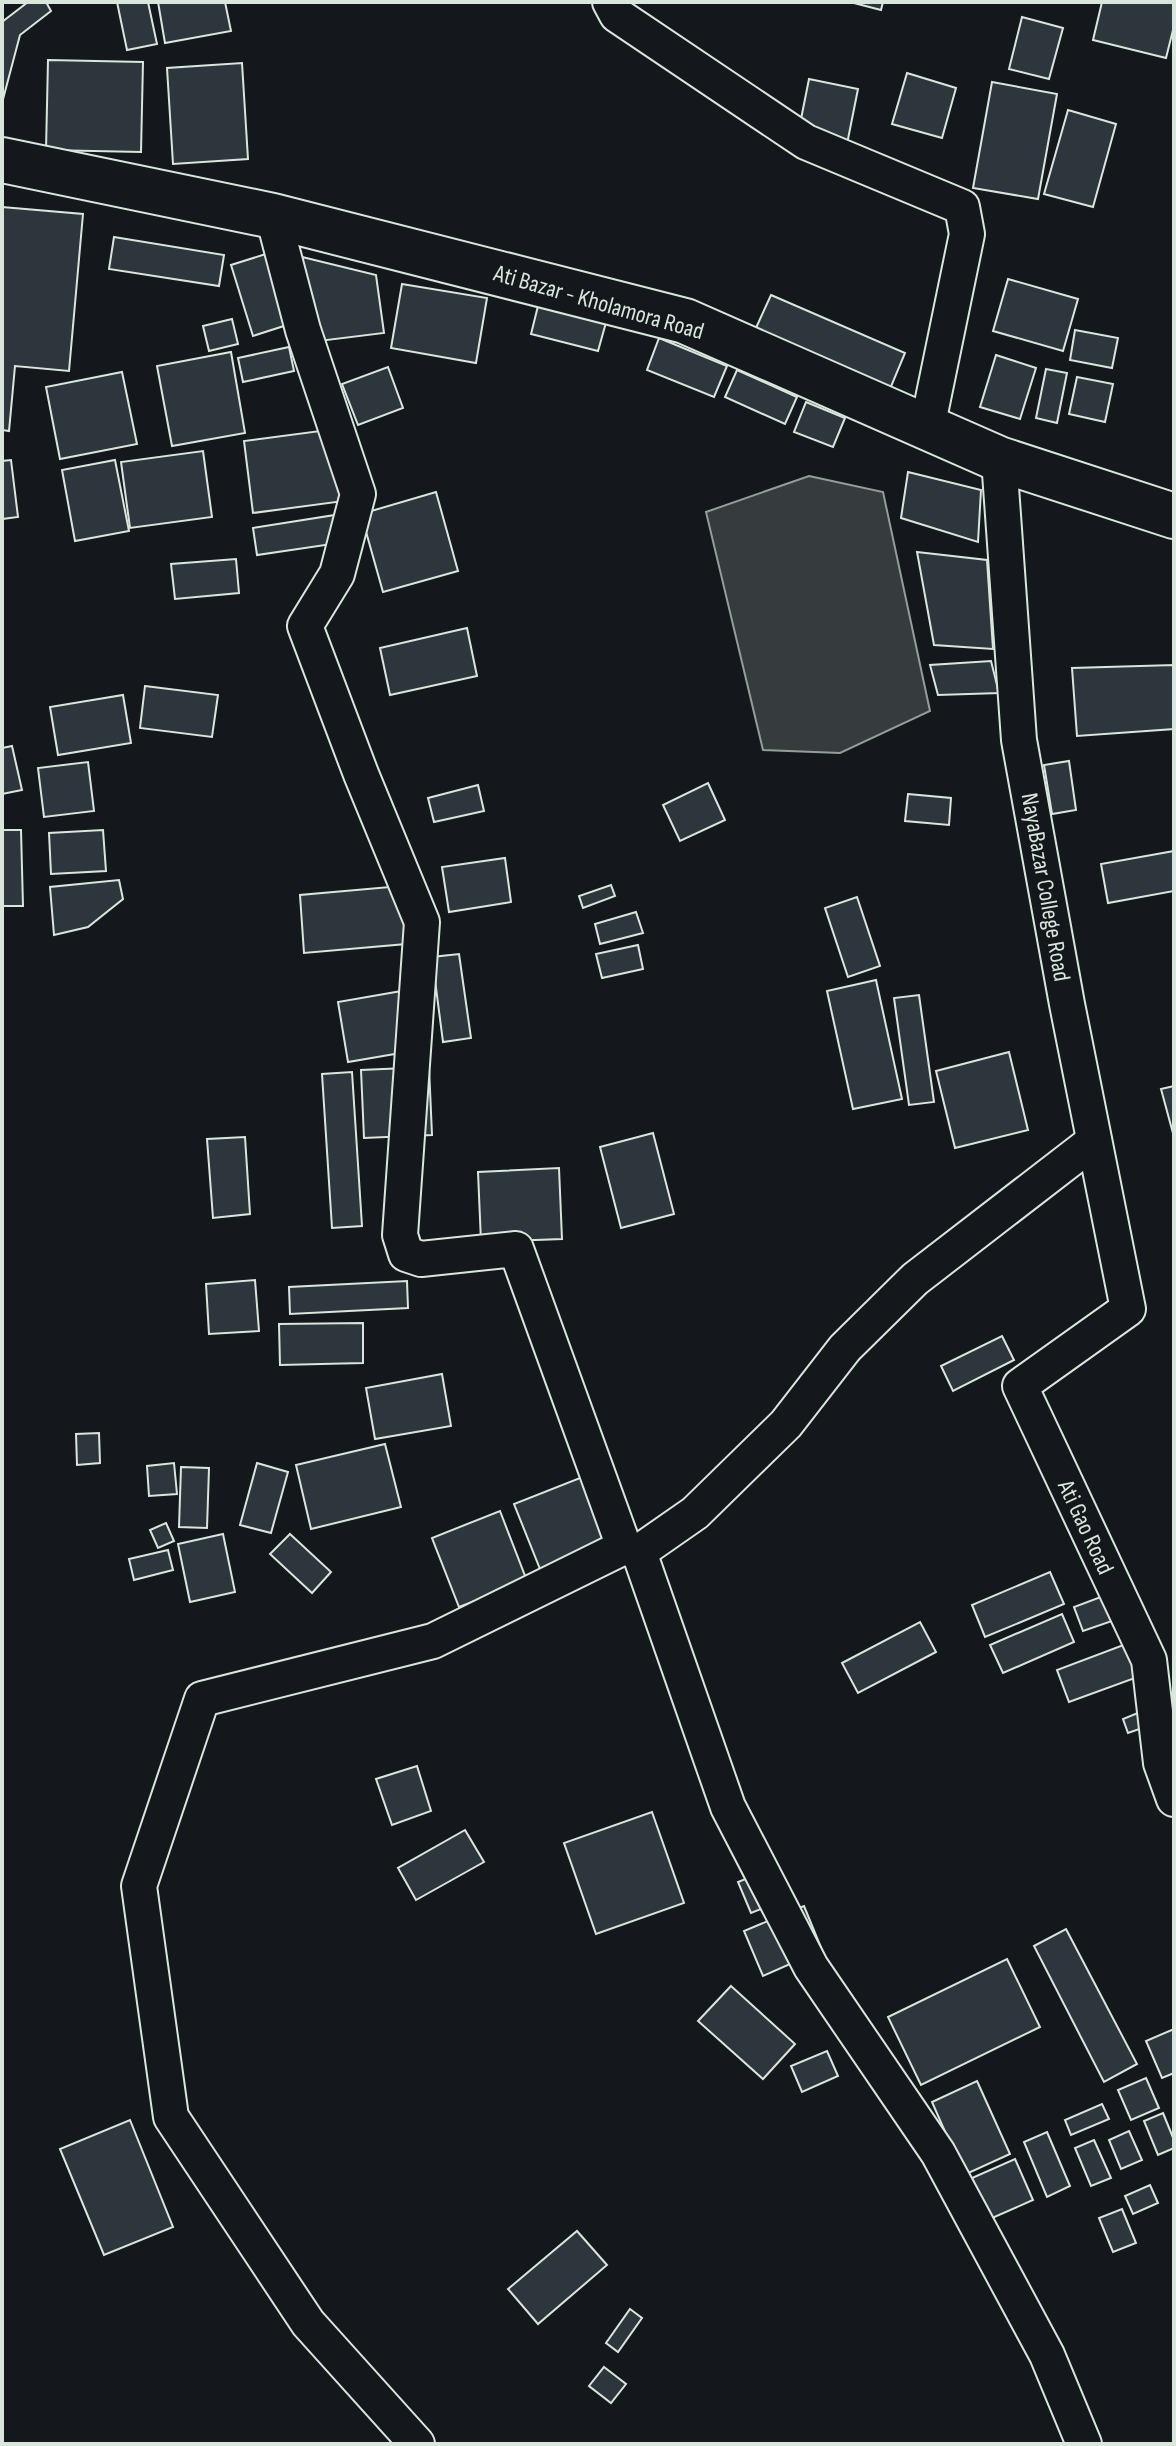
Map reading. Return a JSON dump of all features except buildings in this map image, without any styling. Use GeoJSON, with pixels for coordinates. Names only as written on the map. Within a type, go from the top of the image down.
{"type":"FeatureCollection","features":[{"type":"Feature","properties":{"kind":"main road","name":"Ati Bazar - Kholamora Road"},"geometry":{"type":"LineString","coordinates":[[2,160],[273,216],[685,321],[999,459],[1174,516]]}},
{"type":"Feature","properties":{"kind":"street"},"geometry":{"type":"LineString","coordinates":[[610,2],[617,15],[806,142],[962,207],[967,234],[927,428]]}},
{"type":"Feature","properties":{"kind":"street"},"geometry":{"type":"LineString","coordinates":[[273,216],[303,330],[358,494],[337,574],[305,626],[422,922],[400,1235],[406,1254],[421,1259],[516,1249],[728,1807],[811,1967],[938,2153],[1047,2355],[1084,2444]]}},
{"type":"Feature","properties":{"kind":"street","name":"NayaBazar College Road"},"geometry":{"type":"LineString","coordinates":[[999,459],[1019,740],[1128,1309]]}},
{"type":"Feature","properties":{"kind":"street"},"geometry":{"type":"LineString","coordinates":[[417,2444],[308,2323],[171,2117],[139,1886],[202,1699],[433,1641],[631,1550],[695,1513],[774,1435],[845,1348],[915,1279],[1094,1141]]}},
{"type":"Feature","properties":{"kind":"street","name":"Ati Gao Road"},"geometry":{"type":"LineString","coordinates":[[1128,1309],[1020,1386],[1149,1660],[1161,1763],[1174,1799]]}},
{"type":"Feature","properties":{"kind":"shaded area"},"geometry":{"type":"Polygon","coordinates":[[[809,476],[883,492],[930,711],[840,753],[763,750],[706,512],[809,476]]]}}]}
